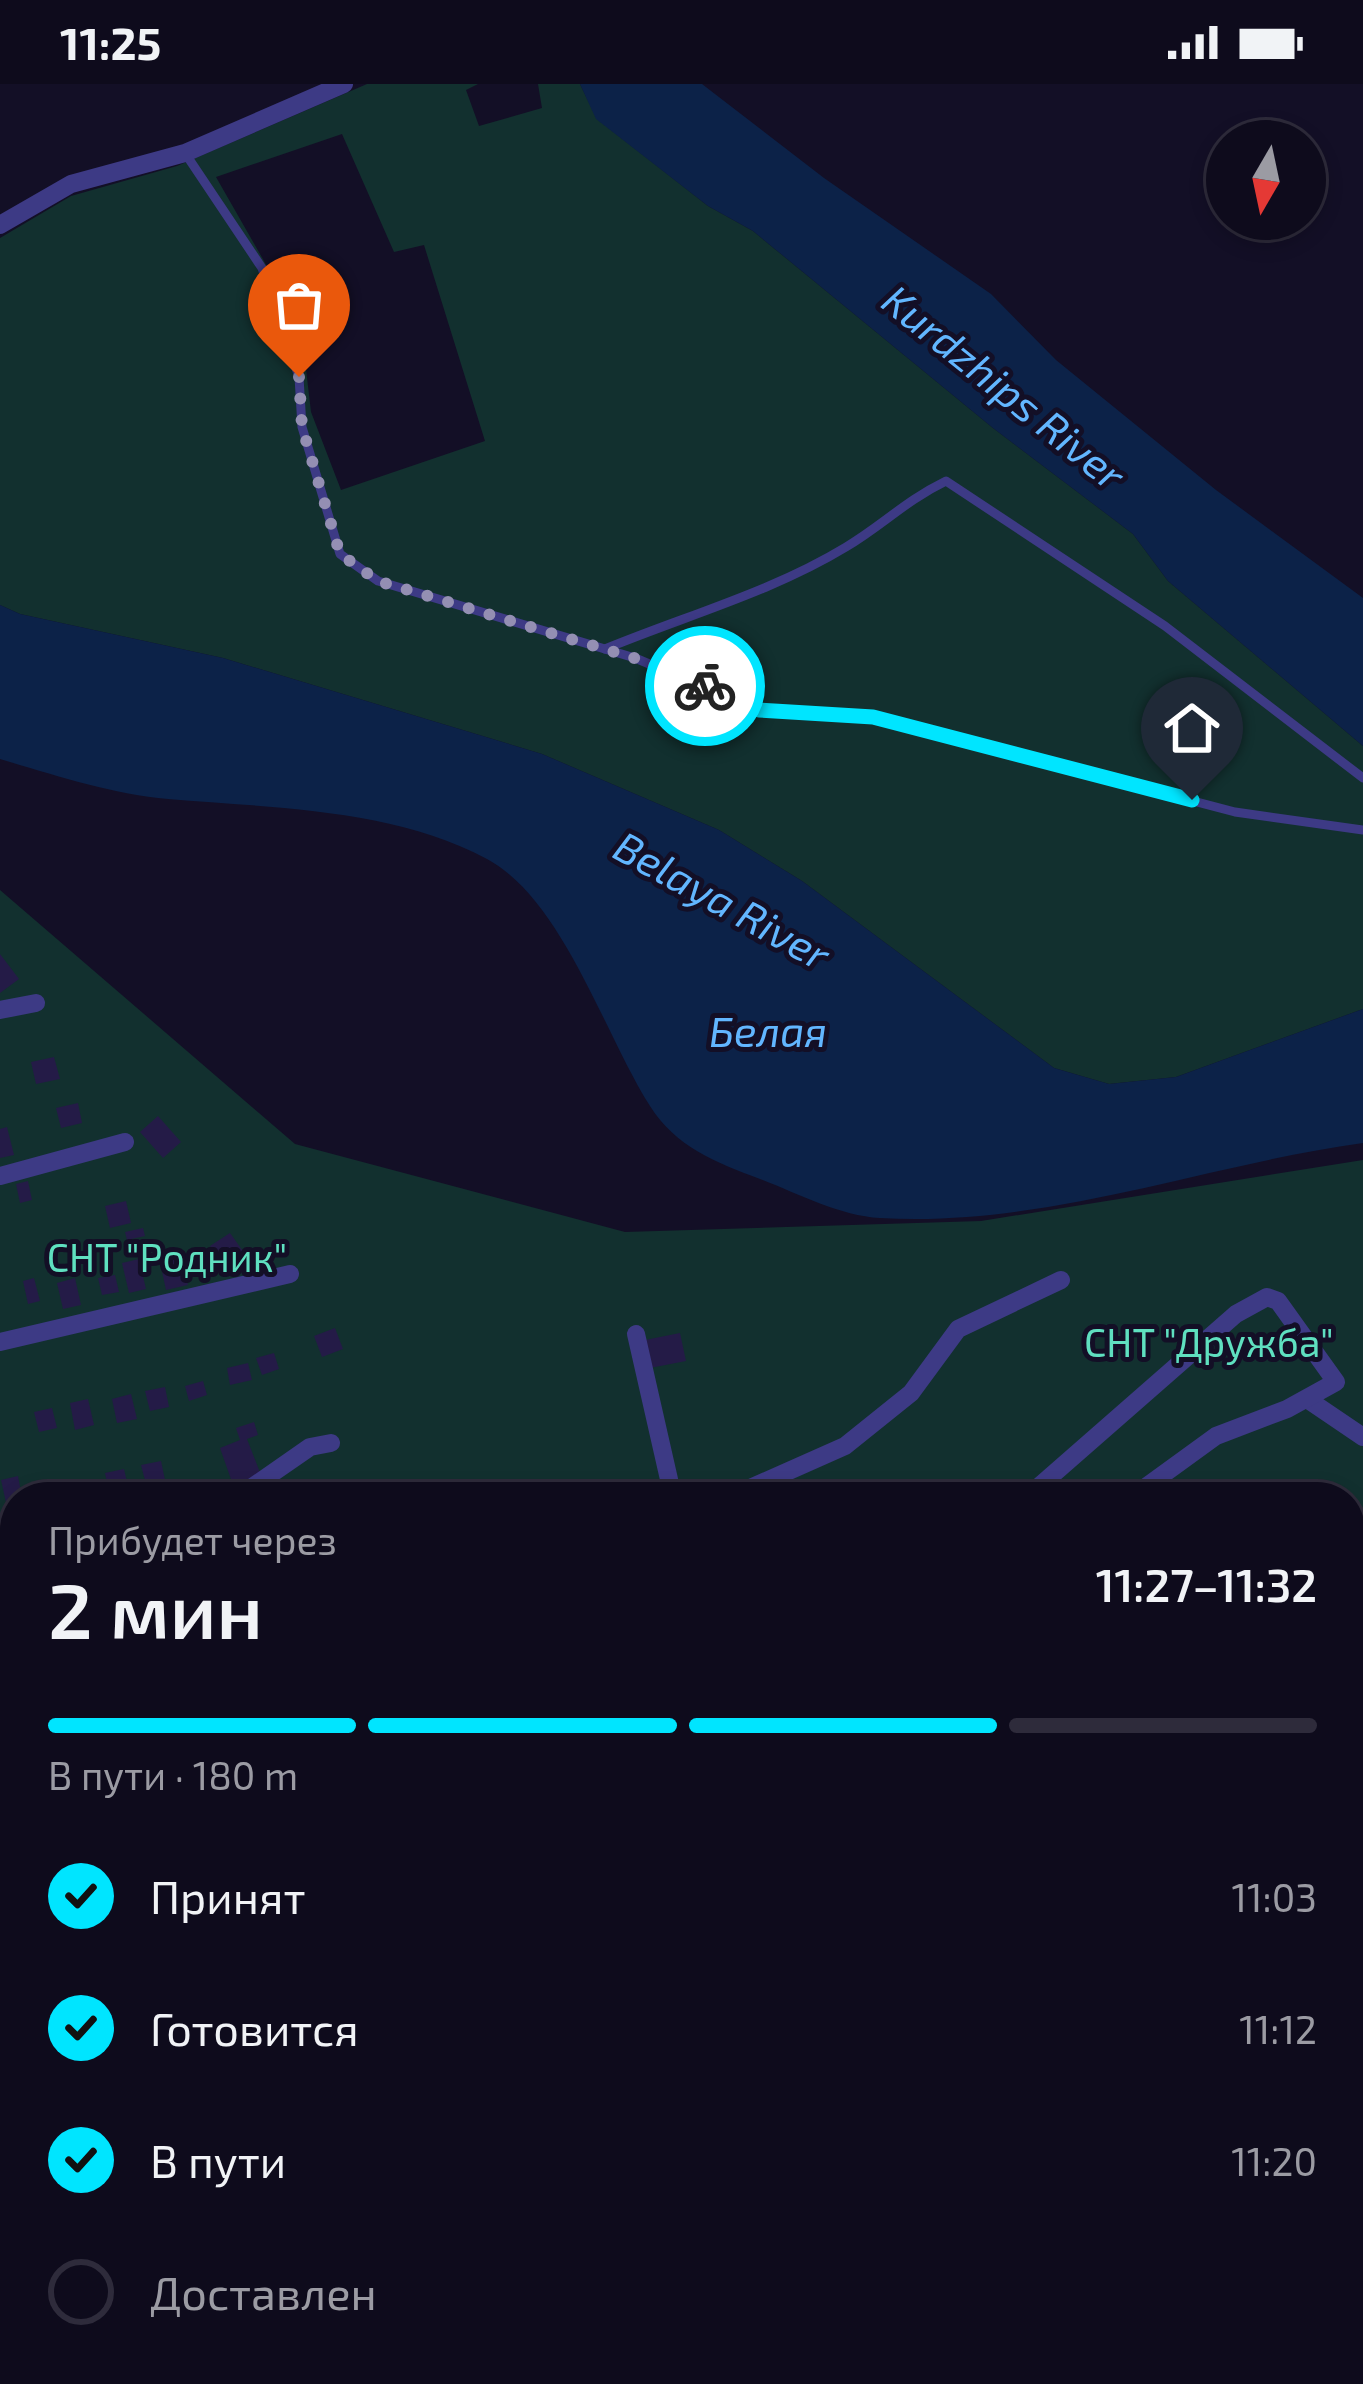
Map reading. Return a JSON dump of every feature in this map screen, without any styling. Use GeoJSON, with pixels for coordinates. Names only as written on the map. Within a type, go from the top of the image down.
{"type":"FeatureCollection","features":[{"type":"Feature","properties":{"kind":"street"},"geometry":{"type":"LineString","coordinates":[[0,225],[70,184],[185,153],[344,84]]}},
{"type":"Feature","properties":{"kind":"street"},"geometry":{"type":"LineString","coordinates":[[0,1010],[36,1003]]}},
{"type":"Feature","properties":{"kind":"street"},"geometry":{"type":"LineString","coordinates":[[0,1176],[125,1142]]}},
{"type":"Feature","properties":{"kind":"street"},"geometry":{"type":"LineString","coordinates":[[0,1342],[290,1274]]}},
{"type":"Feature","properties":{"kind":"street"},"geometry":{"type":"LineString","coordinates":[[767,1482],[813,1463],[878,1424],[911,1394],[958,1329],[1060,1280]]}},
{"type":"Feature","properties":{"kind":"street"},"geometry":{"type":"LineString","coordinates":[[1045,1482],[1236,1313],[1267,1297],[1279,1301],[1336,1382],[1307,1399],[1216,1436],[1153,1482]]}},
{"type":"Feature","properties":{"kind":"street"},"geometry":{"type":"LineString","coordinates":[[636,1334],[670,1482]]}},
{"type":"Feature","properties":{"kind":"street"},"geometry":{"type":"LineString","coordinates":[[1307,1399],[1363,1437]]}},
{"type":"Feature","properties":{"kind":"street"},"geometry":{"type":"LineString","coordinates":[[260,1482],[310,1447],[331,1443]]}},
{"type":"Feature","properties":{"kind":"lane"},"geometry":{"type":"LineString","coordinates":[[185,153],[262,268],[299,377],[302,427],[340,554],[378,581],[605,650],[759,710],[873,717],[1235,812],[1363,830]]}},
{"type":"Feature","properties":{"kind":"lane"},"geometry":{"type":"LineString","coordinates":[[605,650],[737,598],[848,547],[904,501],[946,481],[1165,626],[1363,778]]}},
{"type":"Feature","properties":{"kind":"green space"},"geometry":{"type":"Polygon","coordinates":[[[367,84],[478,84],[466,90],[479,126],[542,108],[538,84],[580,84],[597,119],[708,206],[753,231],[993,428],[1133,534],[1168,581],[1363,746],[1363,1009],[1176,1077],[1109,1084],[1054,1068],[802,881],[719,830],[542,754],[223,658],[20,614],[0,605],[0,238],[71,196],[177,166],[367,84]],[[342,134],[216,177],[280,289],[306,369],[311,412],[341,490],[485,441],[424,245],[394,252],[342,134]]]}},
{"type":"Feature","properties":{"kind":"green space","name":"СНТ \"Дружба\""},"geometry":{"type":"Polygon","coordinates":[[[0,890],[295,1144],[625,1232],[981,1221],[1363,1160],[1363,1482],[0,1482],[0,890]]]}},
{"type":"Feature","properties":{"kind":"water","name":"Kurdzhips River"},"geometry":{"type":"Polygon","coordinates":[[[580,84],[702,84],[824,178],[991,294],[1056,360],[1216,490],[1363,598],[1363,746],[1168,581],[1133,534],[993,428],[753,231],[708,206],[596,119],[580,84]]]}},
{"type":"Feature","properties":{"kind":"water","name":"Белая"},"geometry":{"type":"Polygon","coordinates":[[[0,605],[20,614],[223,658],[542,754],[719,830],[802,881],[1054,1068],[1109,1084],[1176,1077],[1363,1009],[1363,1143],[1002,1214],[880,1218],[819,1203],[712,1159],[684,1143],[660,1120],[560,936],[514,878],[487,859],[412,829],[371,820],[147,797],[0,759],[0,605]]]}},
{"type":"Feature","properties":{"kind":"building"},"geometry":{"type":"Polygon","coordinates":[[[0,954],[19,979],[0,993],[0,954]]]}},
{"type":"Feature","properties":{"kind":"building"},"geometry":{"type":"Polygon","coordinates":[[[54,1057],[60,1079],[36,1084],[31,1062],[54,1057]]]}},
{"type":"Feature","properties":{"kind":"building"},"geometry":{"type":"Polygon","coordinates":[[[78,1103],[82,1123],[61,1128],[56,1108],[78,1103]]]}},
{"type":"Feature","properties":{"kind":"building"},"geometry":{"type":"Polygon","coordinates":[[[158,1116],[181,1142],[163,1158],[140,1132],[158,1116]]]}},
{"type":"Feature","properties":{"kind":"building"},"geometry":{"type":"Polygon","coordinates":[[[7,1127],[14,1155],[0,1158],[0,1129],[7,1127]]]}},
{"type":"Feature","properties":{"kind":"building"},"geometry":{"type":"Polygon","coordinates":[[[28,1181],[32,1200],[20,1203],[16,1184],[28,1181]]]}},
{"type":"Feature","properties":{"kind":"building"},"geometry":{"type":"Polygon","coordinates":[[[126,1201],[131,1223],[110,1228],[105,1206],[126,1201]]]}},
{"type":"Feature","properties":{"kind":"building"},"geometry":{"type":"Polygon","coordinates":[[[143,1228],[145,1236],[127,1240],[125,1232],[143,1228]]]}},
{"type":"Feature","properties":{"kind":"building"},"geometry":{"type":"Polygon","coordinates":[[[230,1233],[245,1254],[225,1268],[210,1246],[230,1233]]]}},
{"type":"Feature","properties":{"kind":"building"},"geometry":{"type":"Polygon","coordinates":[[[182,1257],[188,1285],[166,1290],[160,1262],[182,1257]]]}},
{"type":"Feature","properties":{"kind":"building"},"geometry":{"type":"Polygon","coordinates":[[[139,1259],[146,1289],[129,1293],[122,1263],[139,1259]]]}},
{"type":"Feature","properties":{"kind":"building"},"geometry":{"type":"Polygon","coordinates":[[[115,1275],[119,1292],[102,1295],[98,1278],[115,1275]]]}},
{"type":"Feature","properties":{"kind":"building"},"geometry":{"type":"Polygon","coordinates":[[[34,1278],[40,1301],[28,1304],[23,1281],[34,1278]]]}},
{"type":"Feature","properties":{"kind":"building"},"geometry":{"type":"Polygon","coordinates":[[[75,1278],[81,1305],[63,1309],[57,1283],[75,1278]]]}},
{"type":"Feature","properties":{"kind":"building"},"geometry":{"type":"Polygon","coordinates":[[[335,1328],[343,1349],[322,1357],[314,1336],[335,1328]]]}},
{"type":"Feature","properties":{"kind":"building"},"geometry":{"type":"Polygon","coordinates":[[[680,1333],[686,1361],[650,1368],[645,1340],[680,1333]]]}},
{"type":"Feature","properties":{"kind":"building"},"geometry":{"type":"Polygon","coordinates":[[[274,1353],[279,1369],[262,1375],[256,1358],[274,1353]]]}},
{"type":"Feature","properties":{"kind":"building"},"geometry":{"type":"Polygon","coordinates":[[[248,1363],[252,1380],[230,1385],[227,1368],[248,1363]]]}},
{"type":"Feature","properties":{"kind":"building"},"geometry":{"type":"Polygon","coordinates":[[[203,1381],[207,1395],[189,1401],[185,1386],[203,1381]]]}},
{"type":"Feature","properties":{"kind":"building"},"geometry":{"type":"Polygon","coordinates":[[[165,1387],[169,1407],[150,1411],[145,1391],[165,1387]]]}},
{"type":"Feature","properties":{"kind":"building"},"geometry":{"type":"Polygon","coordinates":[[[131,1394],[137,1419],[117,1423],[112,1399],[131,1394]]]}},
{"type":"Feature","properties":{"kind":"building"},"geometry":{"type":"Polygon","coordinates":[[[88,1399],[94,1425],[75,1430],[70,1403],[88,1399]]]}},
{"type":"Feature","properties":{"kind":"building"},"geometry":{"type":"Polygon","coordinates":[[[52,1408],[57,1428],[39,1432],[34,1412],[52,1408]]]}},
{"type":"Feature","properties":{"kind":"building"},"geometry":{"type":"Polygon","coordinates":[[[254,1422],[258,1435],[247,1439],[261,1475],[241,1482],[232,1482],[220,1448],[240,1440],[236,1428],[254,1422]]]}},
{"type":"Feature","properties":{"kind":"building"},"geometry":{"type":"Polygon","coordinates":[[[161,1461],[165,1480],[145,1482],[141,1465],[161,1461]]]}},
{"type":"Feature","properties":{"kind":"building"},"geometry":{"type":"Polygon","coordinates":[[[124,1469],[127,1482],[107,1482],[105,1473],[124,1469]]]}},
{"type":"Feature","properties":{"kind":"way so far"},"geometry":{"type":"LineString","coordinates":[[299,377],[302,427],[340,554],[378,581],[634,658],[705,686]]}},
{"type":"Feature","properties":{"kind":"route"},"geometry":{"type":"LineString","coordinates":[[705,686],[759,710],[873,717],[1192,800]]}},
{"type":"Feature","properties":{"kind":"water label","name":"Belaya River"},"geometry":{"type":"Point","coordinates":[723,899]}},
{"type":"Feature","properties":{"kind":"park label","name":"СНТ \"Родник\""},"geometry":{"type":"Point","coordinates":[167,1256]}}]}
